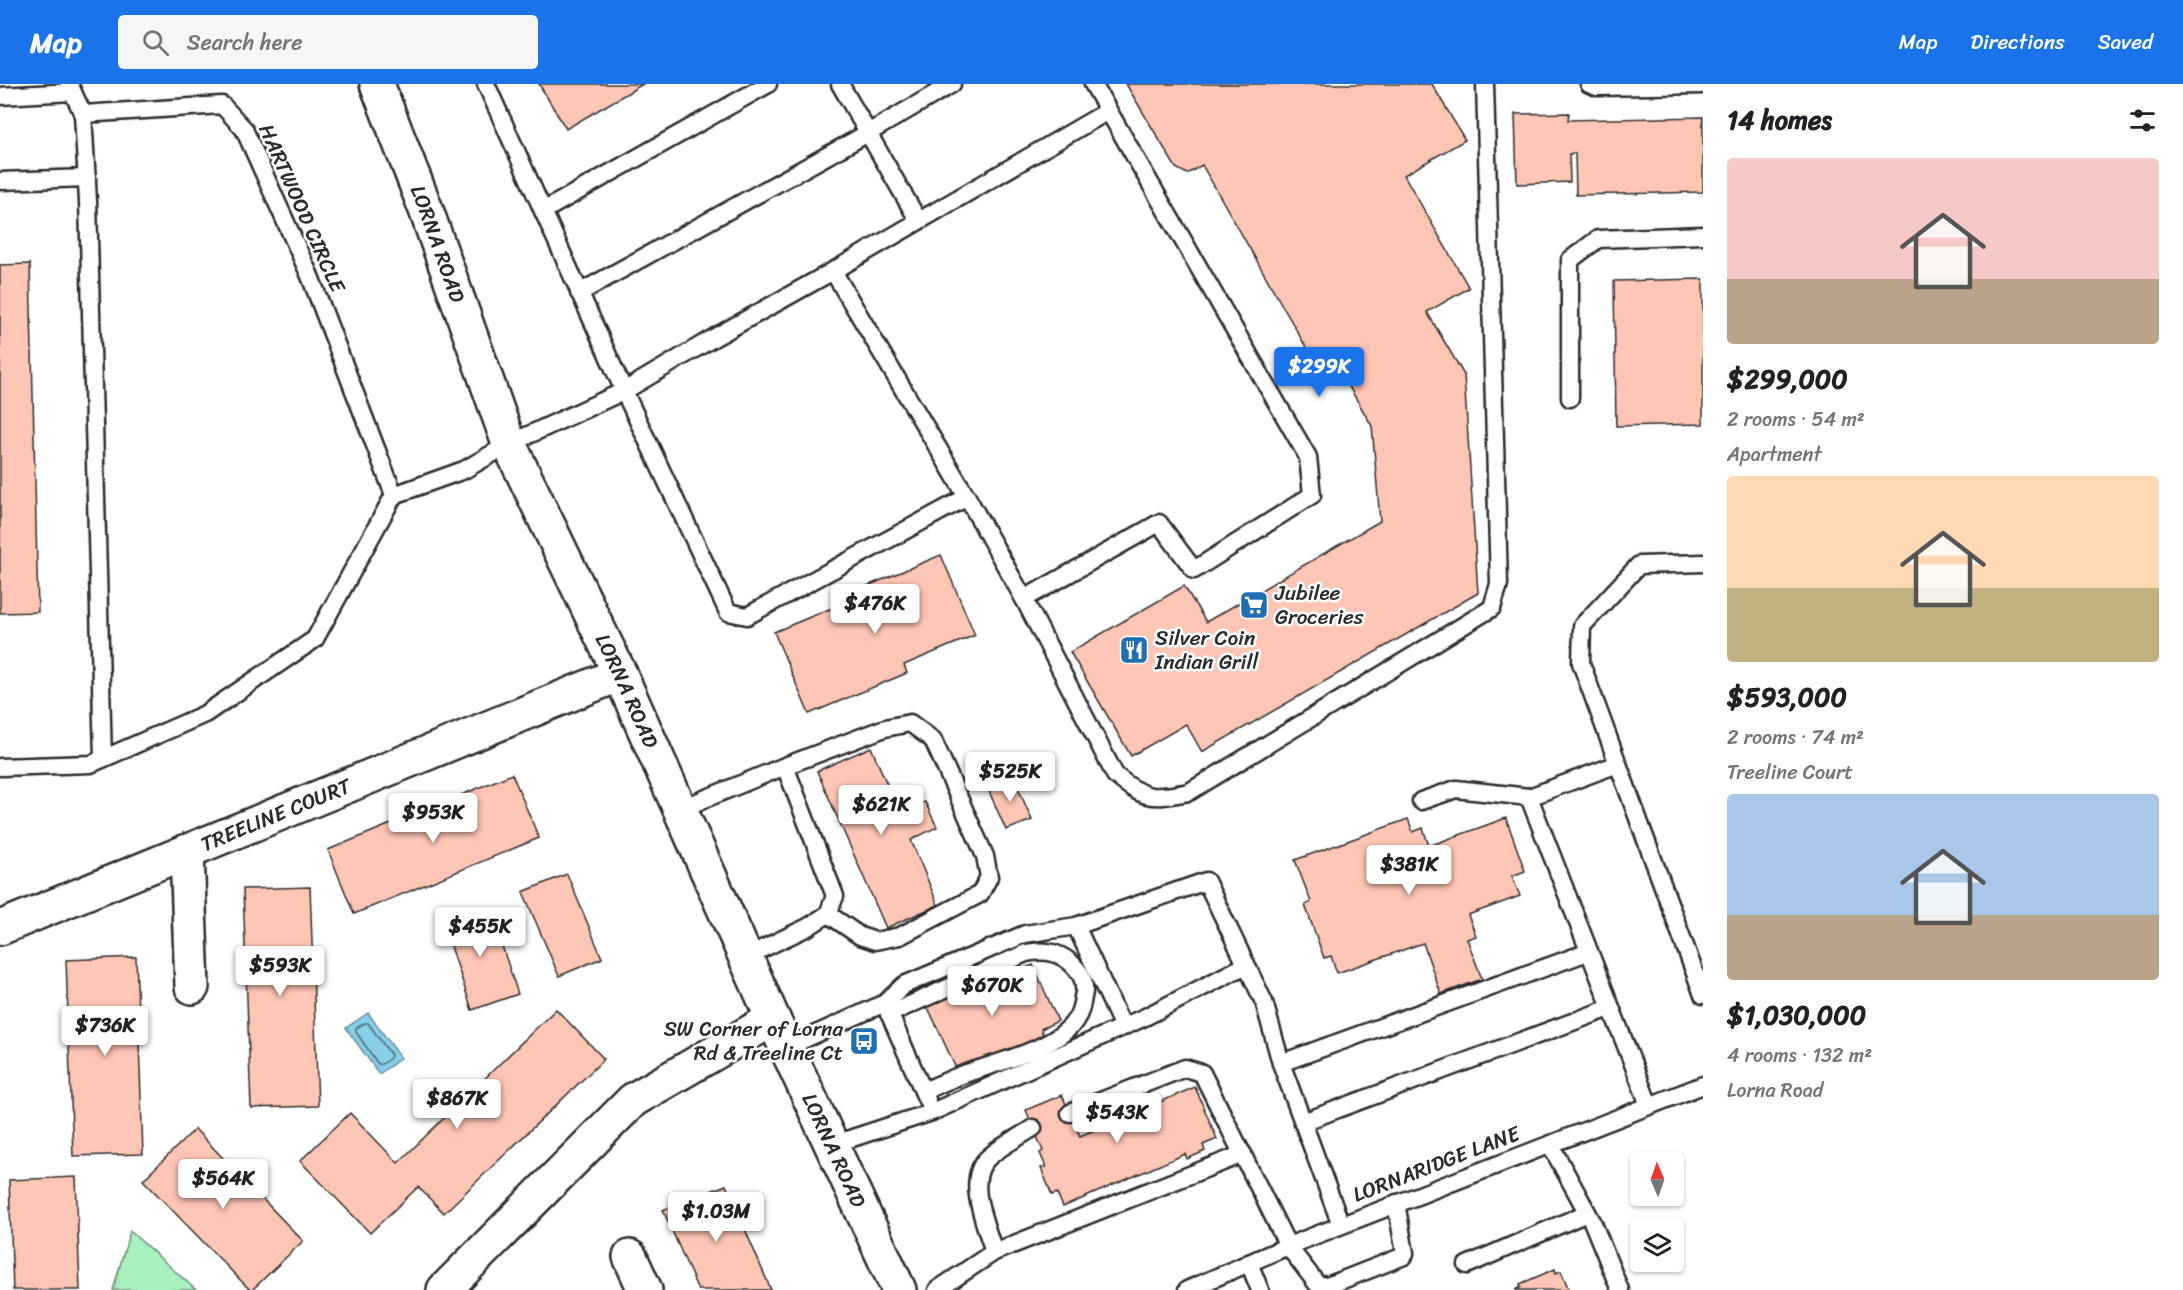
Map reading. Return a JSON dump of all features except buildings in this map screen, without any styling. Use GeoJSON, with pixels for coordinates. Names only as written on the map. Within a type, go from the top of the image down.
{"type":"FeatureCollection","features":[{"type":"Feature","properties":{"kind":"street","name":"LORNA ROAD"},"geometry":{"type":"LineString","coordinates":[[377,84],[425,207],[509,444],[620,674],[745,957],[899,1290]]}},
{"type":"Feature","properties":{"kind":"street","name":"TREELINE COURT"},"geometry":{"type":"LineString","coordinates":[[0,928],[620,674]]}},
{"type":"Feature","properties":{"kind":"street"},"geometry":{"type":"LineString","coordinates":[[187,851],[192,987]]}},
{"type":"Feature","properties":{"kind":"street"},"geometry":{"type":"LineString","coordinates":[[444,1290],[633,1100],[780,1033]]}},
{"type":"Feature","properties":{"kind":"street"},"geometry":{"type":"LineString","coordinates":[[630,1257],[645,1290]]}},
{"type":"Feature","properties":{"kind":"lane"},"geometry":{"type":"LineString","coordinates":[[486,84],[579,293],[728,612],[747,616],[967,498]]}},
{"type":"Feature","properties":{"kind":"lane"},"geometry":{"type":"LineString","coordinates":[[543,212],[768,84]]}},
{"type":"Feature","properties":{"kind":"lane"},"geometry":{"type":"LineString","coordinates":[[840,84],[918,220]]}},
{"type":"Feature","properties":{"kind":"lane"},"geometry":{"type":"LineString","coordinates":[[579,293],[952,84]]}},
{"type":"Feature","properties":{"kind":"lane"},"geometry":{"type":"LineString","coordinates":[[1024,599],[1159,523],[1194,570],[1312,495],[1308,457],[1093,84]]}},
{"type":"Feature","properties":{"kind":"lane"},"geometry":{"type":"LineString","coordinates":[[833,272],[1024,599],[1115,775],[1134,791],[1156,798],[1189,792],[1492,608],[1499,584],[1485,84]]}},
{"type":"Feature","properties":{"kind":"lane"},"geometry":{"type":"LineString","coordinates":[[1588,84],[1597,87],[1703,85]]}},
{"type":"Feature","properties":{"kind":"lane"},"geometry":{"type":"LineString","coordinates":[[0,96],[71,88],[83,114],[87,178],[103,758]]}},
{"type":"Feature","properties":{"kind":"lane","name":"HARTWOOD CIRCLE"},"geometry":{"type":"LineString","coordinates":[[83,114],[222,105],[244,129],[310,276],[394,495]]}},
{"type":"Feature","properties":{"kind":"lane"},"geometry":{"type":"LineString","coordinates":[[0,767],[91,764],[205,714],[315,639],[394,495],[464,470],[509,444],[624,391],[1108,111]]}},
{"type":"Feature","properties":{"kind":"lane"},"geometry":{"type":"LineString","coordinates":[[0,181],[87,178]]}},
{"type":"Feature","properties":{"kind":"lane"},"geometry":{"type":"LineString","coordinates":[[1570,398],[1570,260],[1599,239],[1703,235]]}},
{"type":"Feature","properties":{"kind":"lane"},"geometry":{"type":"LineString","coordinates":[[1701,985],[1581,663],[1582,626],[1639,565],[1703,563]]}},
{"type":"Feature","properties":{"kind":"lane"},"geometry":{"type":"LineString","coordinates":[[680,809],[885,728],[910,723],[933,740],[985,856],[989,877],[980,894],[900,936],[875,941],[860,936],[828,914]]}},
{"type":"Feature","properties":{"kind":"lane"},"geometry":{"type":"LineString","coordinates":[[1421,801],[1456,789],[1529,796],[1618,764]]}},
{"type":"Feature","properties":{"kind":"lane"},"geometry":{"type":"LineString","coordinates":[[745,957],[808,927],[828,914],[835,896],[785,766]]}},
{"type":"Feature","properties":{"kind":"lane"},"geometry":{"type":"LineString","coordinates":[[1529,796],[1649,1105]]}},
{"type":"Feature","properties":{"kind":"lane"},"geometry":{"type":"LineString","coordinates":[[887,1009],[904,985],[1024,934],[1076,926],[1206,880],[1264,1002],[1281,1063],[1341,1225]]}},
{"type":"Feature","properties":{"kind":"lane"},"geometry":{"type":"LineString","coordinates":[[1076,926],[1124,1027]]}},
{"type":"Feature","properties":{"kind":"lane"},"geometry":{"type":"LineString","coordinates":[[780,1033],[887,1009],[1026,953],[1053,952],[1071,962],[1081,973],[1084,992],[1082,1005],[1076,1020],[1061,1035],[1014,1058],[969,1072],[923,1091]]}},
{"type":"Feature","properties":{"kind":"lane"},"geometry":{"type":"LineString","coordinates":[[1281,1063],[1588,952]]}},
{"type":"Feature","properties":{"kind":"lane"},"geometry":{"type":"LineString","coordinates":[[831,1145],[932,1112],[1124,1027],[1246,965]]}},
{"type":"Feature","properties":{"kind":"lane"},"geometry":{"type":"LineString","coordinates":[[1303,1122],[1610,1008]]}},
{"type":"Feature","properties":{"kind":"lane"},"geometry":{"type":"LineString","coordinates":[[887,1009],[932,1112]]}},
{"type":"Feature","properties":{"kind":"lane"},"geometry":{"type":"LineString","coordinates":[[1070,1113],[1185,1068],[1202,1073],[1288,1246],[1317,1284],[1322,1286],[1327,1287],[1401,1258],[1405,1253],[1396,1203]]}},
{"type":"Feature","properties":{"kind":"lane","name":"LORNARIDGE LANE"},"geometry":{"type":"LineString","coordinates":[[1187,1290],[1288,1246],[1396,1203],[1703,1085]]}},
{"type":"Feature","properties":{"kind":"lane"},"geometry":{"type":"LineString","coordinates":[[994,1252],[979,1204],[978,1173],[988,1157],[1034,1128]]}},
{"type":"Feature","properties":{"kind":"lane"},"geometry":{"type":"LineString","coordinates":[[1550,1144],[1587,1213],[1620,1290]]}},
{"type":"Feature","properties":{"kind":"lane"},"geometry":{"type":"LineString","coordinates":[[937,1290],[994,1252],[1243,1154]]}},
{"type":"Feature","properties":{"kind":"lane"},"geometry":{"type":"LineString","coordinates":[[1467,1265],[1587,1213]]}},
{"type":"Feature","properties":{"kind":"lane"},"geometry":{"type":"LineString","coordinates":[[1249,1263],[1260,1290]]}},
{"type":"Feature","properties":{"kind":"green space"},"geometry":{"type":"Polygon","coordinates":[[[130,1231],[196,1290],[113,1290],[130,1231]]]}},
{"type":"Feature","properties":{"kind":"water"},"geometry":{"type":"Polygon","coordinates":[[[368,1013],[401,1058],[379,1074],[346,1028],[368,1013]]]}},
{"type":"Feature","properties":{"kind":"place","name":"Jubilee Groceries"},"geometry":{"type":"Point","coordinates":[1254,605]}},
{"type":"Feature","properties":{"kind":"place","name":"Silver Coin Indian Grill"},"geometry":{"type":"Point","coordinates":[1134,650]}},
{"type":"Feature","properties":{"kind":"place","name":"SW Corner of Lorna Rd & Treeline Ct"},"geometry":{"type":"Point","coordinates":[864,1041]}}]}
